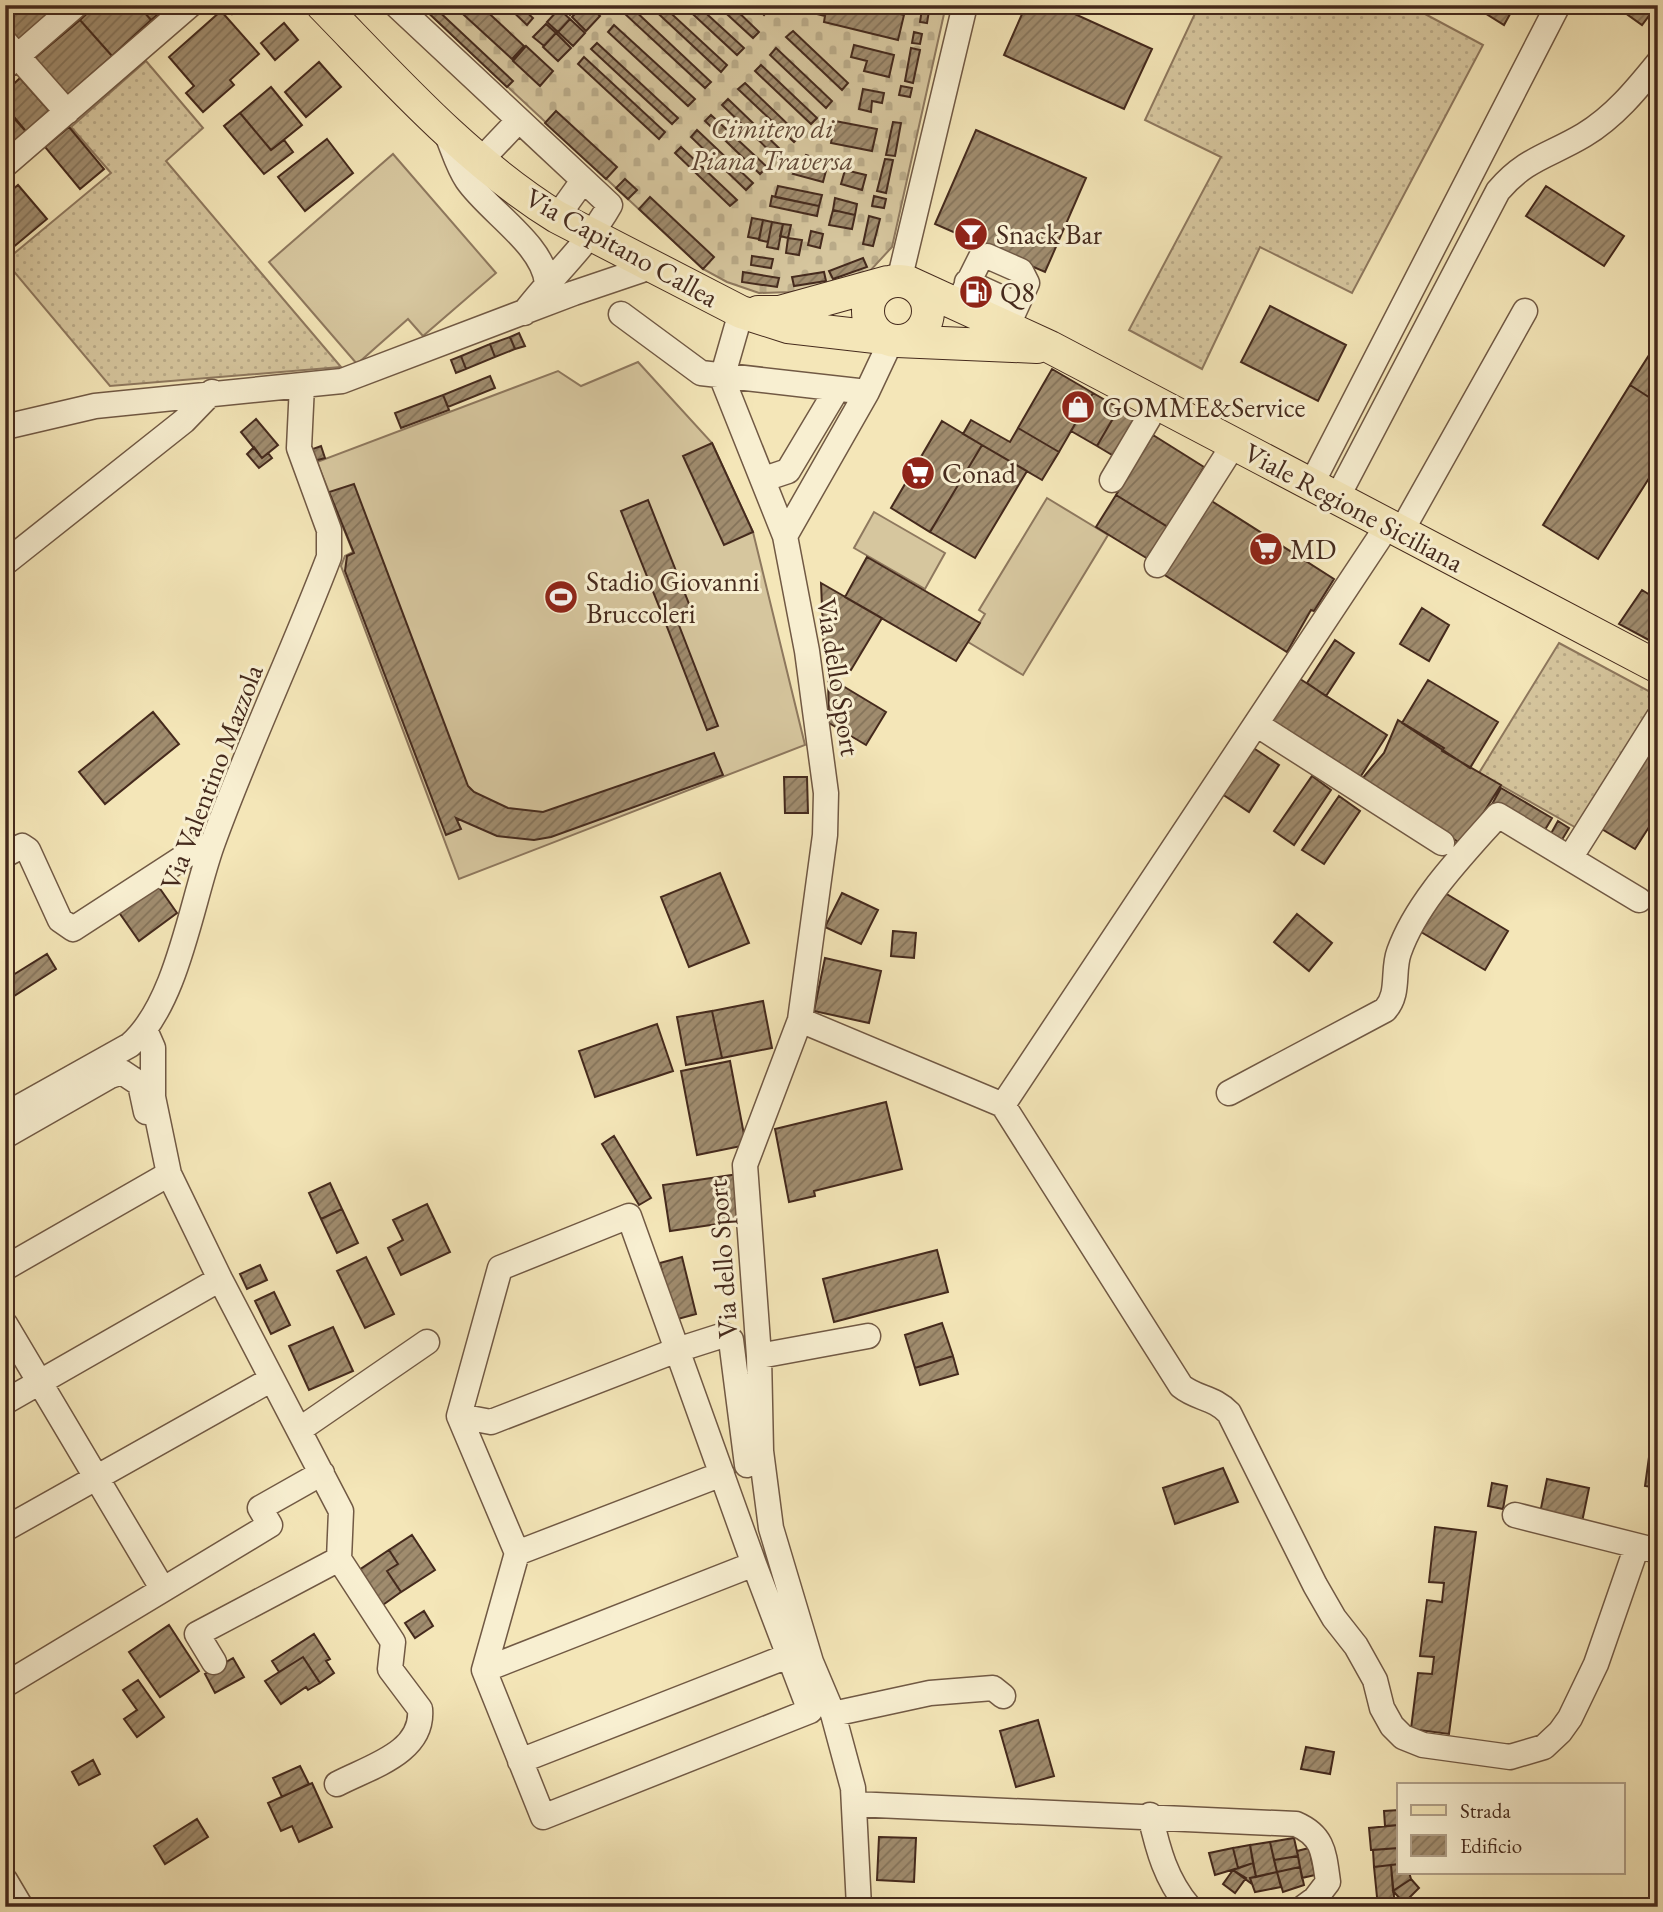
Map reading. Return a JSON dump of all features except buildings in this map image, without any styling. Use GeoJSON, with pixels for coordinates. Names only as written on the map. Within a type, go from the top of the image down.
{"type":"FeatureCollection","features":[{"type":"Feature","properties":{"kind":"main road","name":"Via Capitano Callea"},"geometry":{"type":"LineString","coordinates":[[322,5],[480,160],[530,200],[592,236],[741,312],[788,327],[890,340],[1050,347]]}},
{"type":"Feature","properties":{"kind":"main road","name":"Viale Regione Siciliana"},"geometry":{"type":"LineString","coordinates":[[899,282],[966,285],[1016,307],[1050,347],[1658,667]]}},
{"type":"Feature","properties":{"kind":"main road"},"geometry":{"type":"LineString","coordinates":[[741,312],[780,312],[899,282],[923,294],[927,303],[926,322],[914,337],[890,340],[871,326],[867,308],[874,292],[899,282]]}},
{"type":"Feature","properties":{"kind":"street"},"geometry":{"type":"LineString","coordinates":[[66,112],[9,55],[76,5]]}},
{"type":"Feature","properties":{"kind":"street"},"geometry":{"type":"LineString","coordinates":[[5,165],[190,5]]}},
{"type":"Feature","properties":{"kind":"street"},"geometry":{"type":"LineString","coordinates":[[396,5],[582,182],[610,205],[592,236],[547,283],[524,314]]}},
{"type":"Feature","properties":{"kind":"street"},"geometry":{"type":"LineString","coordinates":[[899,282],[965,5]]}},
{"type":"Feature","properties":{"kind":"street"},"geometry":{"type":"LineString","coordinates":[[1324,491],[1558,5]]}},
{"type":"Feature","properties":{"kind":"street"},"geometry":{"type":"LineString","coordinates":[[1324,491],[1498,191],[1512,174],[1530,161],[1586,134],[1611,115],[1658,63]]}},
{"type":"Feature","properties":{"kind":"street"},"geometry":{"type":"LineString","coordinates":[[480,160],[518,121]]}},
{"type":"Feature","properties":{"kind":"street"},"geometry":{"type":"LineString","coordinates":[[443,125],[467,180],[533,252],[545,268],[547,283]]}},
{"type":"Feature","properties":{"kind":"street"},"geometry":{"type":"LineString","coordinates":[[557,217],[582,182]]}},
{"type":"Feature","properties":{"kind":"street"},"geometry":{"type":"LineString","coordinates":[[574,292],[592,256],[592,236]]}},
{"type":"Feature","properties":{"kind":"street"},"geometry":{"type":"LineString","coordinates":[[966,285],[981,257],[987,256],[1021,271],[1027,283],[1016,307]]}},
{"type":"Feature","properties":{"kind":"street"},"geometry":{"type":"LineString","coordinates":[[5,427],[85,408],[355,378],[524,314],[574,292],[651,267]]}},
{"type":"Feature","properties":{"kind":"street"},"geometry":{"type":"LineString","coordinates":[[1003,1105],[1256,724],[1394,529],[1525,311]]}},
{"type":"Feature","properties":{"kind":"street"},"geometry":{"type":"LineString","coordinates":[[722,378],[741,312]]}},
{"type":"Feature","properties":{"kind":"street"},"geometry":{"type":"LineString","coordinates":[[621,314],[701,373],[722,378],[867,392]]}},
{"type":"Feature","properties":{"kind":"street"},"geometry":{"type":"LineString","coordinates":[[785,536],[867,392],[890,340]]}},
{"type":"Feature","properties":{"kind":"street","name":"Via dello Sport"},"geometry":{"type":"LineString","coordinates":[[722,378],[785,536],[807,651],[826,793],[825,835],[800,1020],[745,1165],[759,1356],[761,1451],[771,1528],[799,1622],[833,1714],[853,1788],[859,1907]]}},
{"type":"Feature","properties":{"kind":"street","name":"Via Valentino Mazzola"},"geometry":{"type":"LineString","coordinates":[[5,1115],[130,1045],[146,1032],[165,996],[212,845],[329,557],[329,530],[299,448],[302,385]]}},
{"type":"Feature","properties":{"kind":"street"},"geometry":{"type":"LineString","coordinates":[[764,479],[788,471],[837,389]]}},
{"type":"Feature","properties":{"kind":"street"},"geometry":{"type":"LineString","coordinates":[[5,564],[184,421],[212,392]]}},
{"type":"Feature","properties":{"kind":"street"},"geometry":{"type":"LineString","coordinates":[[1112,480],[1157,404]]}},
{"type":"Feature","properties":{"kind":"street"},"geometry":{"type":"LineString","coordinates":[[1157,565],[1234,444]]}},
{"type":"Feature","properties":{"kind":"street"},"geometry":{"type":"LineString","coordinates":[[1570,858],[1658,718]]}},
{"type":"Feature","properties":{"kind":"street"},"geometry":{"type":"LineString","coordinates":[[1256,724],[1442,844]]}},
{"type":"Feature","properties":{"kind":"street"},"geometry":{"type":"LineString","coordinates":[[1229,1093],[1385,1010],[1393,998],[1399,953],[1407,936],[1439,881],[1498,815],[1639,900]]}},
{"type":"Feature","properties":{"kind":"street"},"geometry":{"type":"LineString","coordinates":[[5,855],[22,846],[28,850],[60,920],[73,929],[190,853],[212,845]]}},
{"type":"Feature","properties":{"kind":"street"},"geometry":{"type":"LineString","coordinates":[[800,1020],[1003,1105],[1181,1386],[1190,1393],[1219,1402],[1229,1413],[1315,1585],[1334,1618],[1356,1646],[1375,1680],[1382,1708],[1392,1726],[1403,1737],[1423,1745],[1510,1757],[1544,1747],[1570,1718],[1647,1548],[1515,1515]]}},
{"type":"Feature","properties":{"kind":"street"},"geometry":{"type":"LineString","coordinates":[[146,1032],[153,1048],[153,1097],[165,1176]]}},
{"type":"Feature","properties":{"kind":"street"},"geometry":{"type":"LineString","coordinates":[[5,1136],[110,1076],[122,1072],[140,1084],[165,1176],[341,1511],[340,1559],[393,1642],[390,1669],[420,1709],[418,1730],[405,1748],[337,1784]]}},
{"type":"Feature","properties":{"kind":"street"},"geometry":{"type":"LineString","coordinates":[[5,1268],[165,1176]]}},
{"type":"Feature","properties":{"kind":"street"},"geometry":{"type":"LineString","coordinates":[[629,1216],[754,1564],[810,1711],[543,1817],[484,1670],[517,1553],[459,1416],[500,1268],[629,1216]]}},
{"type":"Feature","properties":{"kind":"street"},"geometry":{"type":"LineString","coordinates":[[5,1402],[220,1279]]}},
{"type":"Feature","properties":{"kind":"street"},"geometry":{"type":"LineString","coordinates":[[5,1324],[162,1588]]}},
{"type":"Feature","properties":{"kind":"street"},"geometry":{"type":"LineString","coordinates":[[459,1416],[491,1422],[677,1350],[724,1335],[731,1340],[761,1560],[783,1627],[799,1622]]}},
{"type":"Feature","properties":{"kind":"street"},"geometry":{"type":"LineString","coordinates":[[759,1356],[868,1336]]}},
{"type":"Feature","properties":{"kind":"street"},"geometry":{"type":"LineString","coordinates":[[299,1430],[427,1342]]}},
{"type":"Feature","properties":{"kind":"street"},"geometry":{"type":"LineString","coordinates":[[5,1529],[272,1379]]}},
{"type":"Feature","properties":{"kind":"street"},"geometry":{"type":"LineString","coordinates":[[5,1685],[270,1525],[260,1508],[322,1473]]}},
{"type":"Feature","properties":{"kind":"street"},"geometry":{"type":"LineString","coordinates":[[517,1553],[722,1474]]}},
{"type":"Feature","properties":{"kind":"street"},"geometry":{"type":"LineString","coordinates":[[214,1662],[197,1634],[340,1559]]}},
{"type":"Feature","properties":{"kind":"street"},"geometry":{"type":"LineString","coordinates":[[484,1670],[754,1564]]}},
{"type":"Feature","properties":{"kind":"street"},"geometry":{"type":"LineString","coordinates":[[520,1761],[788,1656]]}},
{"type":"Feature","properties":{"kind":"street"},"geometry":{"type":"LineString","coordinates":[[833,1714],[930,1693],[993,1688],[1003,1696]]}},
{"type":"Feature","properties":{"kind":"street"},"geometry":{"type":"LineString","coordinates":[[854,1804],[1150,1815],[1296,1824],[1311,1830],[1323,1845],[1328,1882],[1315,1899],[1304,1907]]}},
{"type":"Feature","properties":{"kind":"street"},"geometry":{"type":"LineString","coordinates":[[1150,1815],[1159,1854],[1173,1888],[1189,1907]]}},
{"type":"Feature","properties":{"kind":"street"},"geometry":{"type":"LineString","coordinates":[[5,1880],[21,1907]]}},
{"type":"Feature","properties":{"kind":"green space","name":"Cimitero di Piana Traversa"},"geometry":{"type":"Polygon","coordinates":[[[420,5],[946,5],[892,247],[869,272],[827,288],[759,293],[727,282],[703,269],[420,5]]]}},
{"type":"Feature","properties":{"kind":"green space"},"geometry":{"type":"Polygon","coordinates":[[[1199,5],[1429,5],[1425,14],[1483,45],[1352,293],[1260,247],[1202,369],[1129,330],[1221,157],[1145,120],[1199,5]]]}},
{"type":"Feature","properties":{"kind":"green space"},"geometry":{"type":"Polygon","coordinates":[[[146,61],[203,128],[166,161],[341,367],[110,386],[5,261],[111,173],[71,127],[146,61]]]}},
{"type":"Feature","properties":{"kind":"green space"},"geometry":{"type":"Polygon","coordinates":[[[393,154],[496,273],[423,336],[408,319],[357,364],[269,262],[393,154]]]}},
{"type":"Feature","properties":{"kind":"green space","name":"Stadio Giovanni Bruccoleri"},"geometry":{"type":"Polygon","coordinates":[[[638,362],[712,443],[753,532],[805,745],[459,879],[341,566],[345,556],[353,552],[317,462],[558,371],[581,386],[638,362]]]}},
{"type":"Feature","properties":{"kind":"green space"},"geometry":{"type":"Polygon","coordinates":[[[1047,498],[1108,535],[1023,675],[968,642],[985,614],[979,610],[1047,498]]]}},
{"type":"Feature","properties":{"kind":"green space"},"geometry":{"type":"Polygon","coordinates":[[[874,512],[945,553],[925,589],[854,548],[874,512]]]}},
{"type":"Feature","properties":{"kind":"green space"},"geometry":{"type":"Polygon","coordinates":[[[1559,643],[1658,696],[1658,701],[1580,830],[1479,773],[1559,643]]]}},
{"type":"Feature","properties":{"kind":"place","name":"Snack Bar"},"geometry":{"type":"Point","coordinates":[971,234]}},
{"type":"Feature","properties":{"kind":"place","name":"Q8"},"geometry":{"type":"Point","coordinates":[976,292]}},
{"type":"Feature","properties":{"kind":"place","name":"GOMME&Service"},"geometry":{"type":"Point","coordinates":[1078,407]}},
{"type":"Feature","properties":{"kind":"place","name":"Conad"},"geometry":{"type":"Point","coordinates":[918,473]}},
{"type":"Feature","properties":{"kind":"place","name":"MD"},"geometry":{"type":"Point","coordinates":[1266,549]}},
{"type":"Feature","properties":{"kind":"place","name":"Stadio Giovanni Bruccoleri"},"geometry":{"type":"Point","coordinates":[561,597]}}]}
